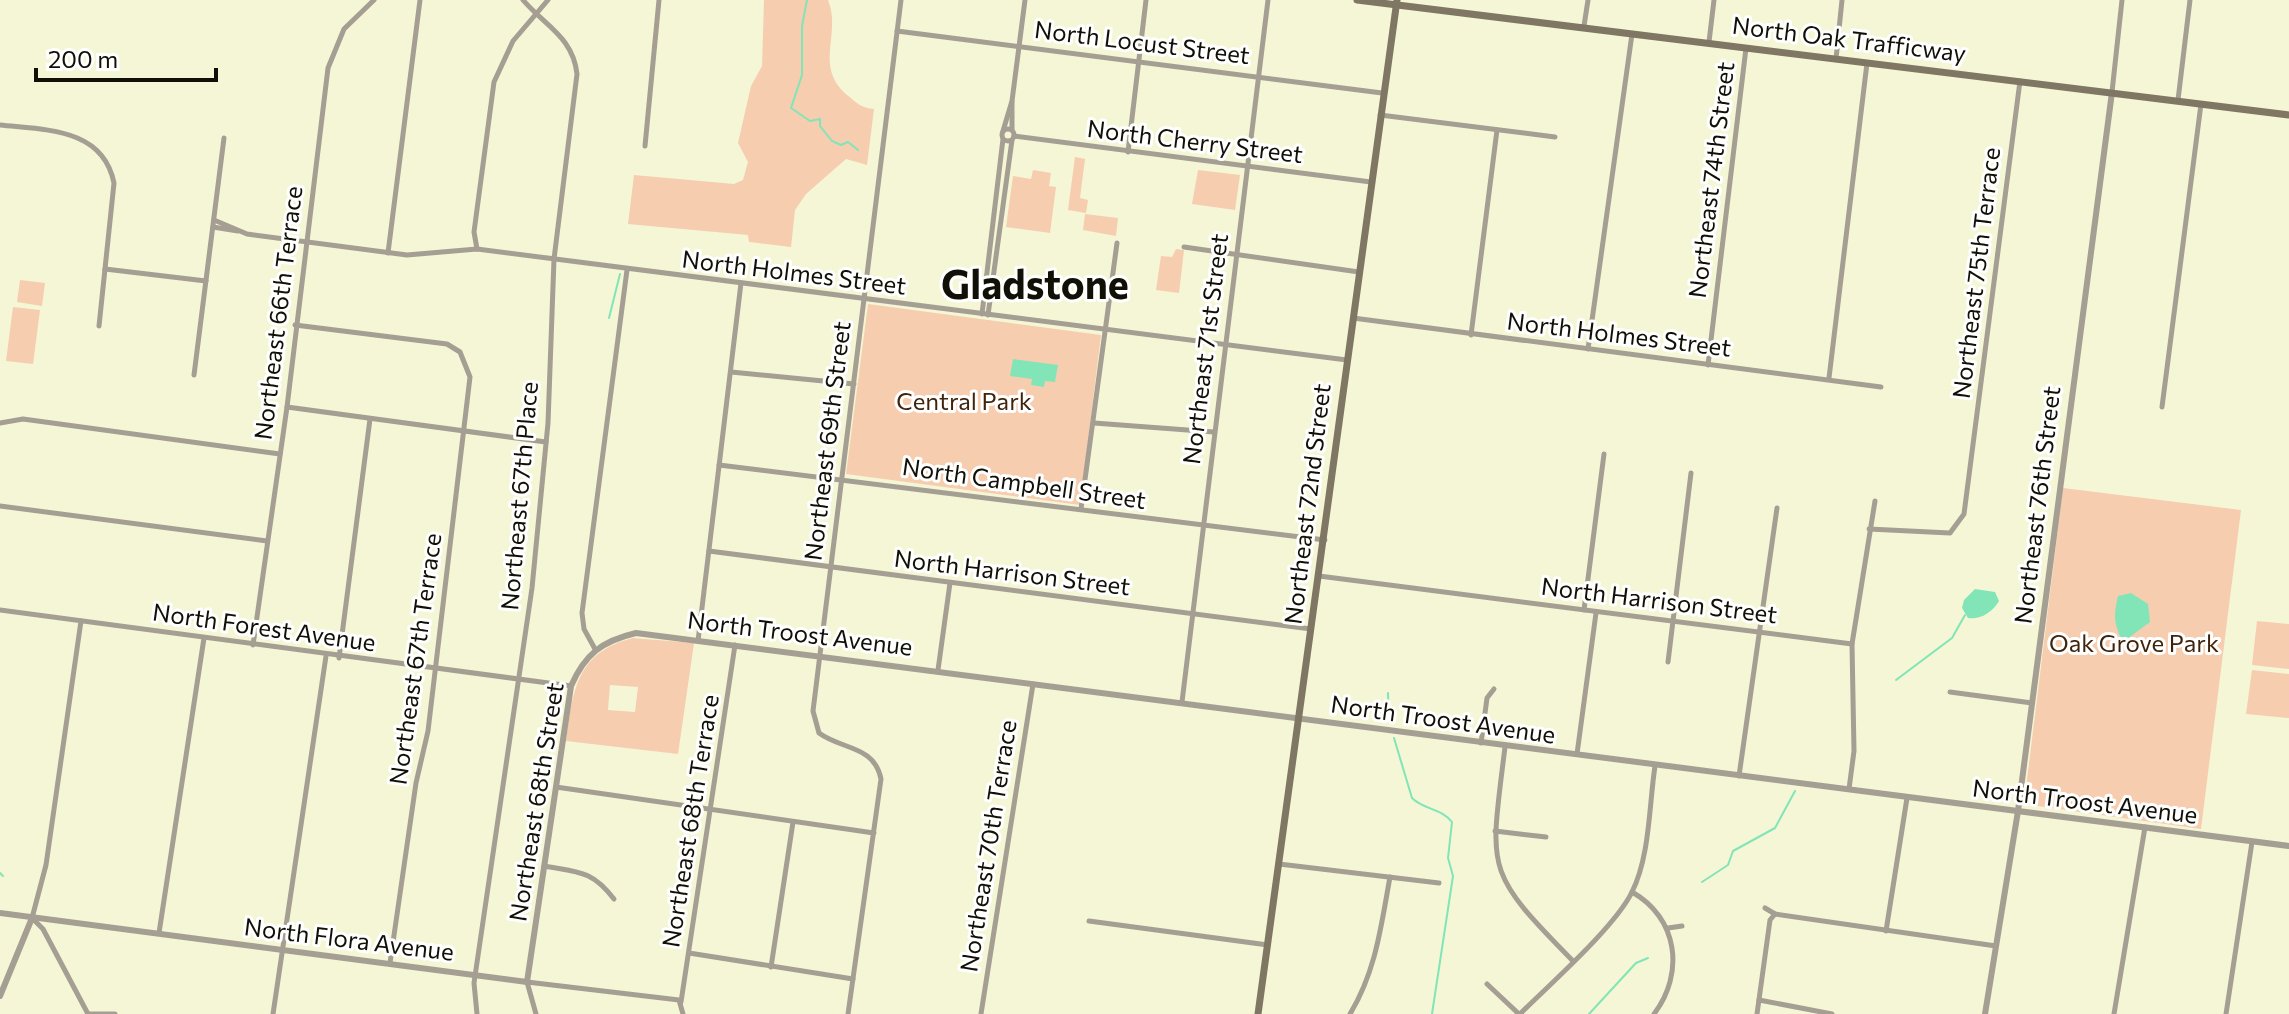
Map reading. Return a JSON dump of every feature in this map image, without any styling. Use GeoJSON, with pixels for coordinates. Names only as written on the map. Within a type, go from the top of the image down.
{"type":"FeatureCollection","features":[{"type":"Feature","properties":{"kind":"main road","name":"North Oak Trafficway"},"geometry":{"type":"LineString","coordinates":[[1357,0],[1396,1],[2289,115]]}},
{"type":"Feature","properties":{"kind":"main road","name":"Northeast 72nd Street"},"geometry":{"type":"LineString","coordinates":[[1258,1014],[1325,540],[1396,1]]}},
{"type":"Feature","properties":{"kind":"street","name":"Northeast 66th Terrace"},"geometry":{"type":"LineString","coordinates":[[253,645],[287,407],[330,58],[344,29],[374,0]]}},
{"type":"Feature","properties":{"kind":"street"},"geometry":{"type":"LineString","coordinates":[[388,253],[420,0]]}},
{"type":"Feature","properties":{"kind":"street","name":"Northeast 67th Place"},"geometry":{"type":"LineString","coordinates":[[477,1014],[473,991],[532,588],[546,442],[554,259],[577,74],[571,48],[523,0]]}},
{"type":"Feature","properties":{"kind":"street"},"geometry":{"type":"LineString","coordinates":[[477,249],[474,232],[494,82],[506,52],[548,0]]}},
{"type":"Feature","properties":{"kind":"street"},"geometry":{"type":"LineString","coordinates":[[645,146],[659,0]]}},
{"type":"Feature","properties":{"kind":"street","name":"Northeast 69th Street"},"geometry":{"type":"LineString","coordinates":[[874,833],[880,773],[871,758],[819,733],[813,711],[901,0]]}},
{"type":"Feature","properties":{"kind":"street"},"geometry":{"type":"LineString","coordinates":[[985,314],[1013,135],[1012,101],[1025,0]]}},
{"type":"Feature","properties":{"kind":"street"},"geometry":{"type":"LineString","coordinates":[[1128,152],[1146,0]]}},
{"type":"Feature","properties":{"kind":"street","name":"Northeast 71st Street"},"geometry":{"type":"LineString","coordinates":[[1182,702],[1268,0]]}},
{"type":"Feature","properties":{"kind":"street"},"geometry":{"type":"LineString","coordinates":[[1584,26],[1588,0]]}},
{"type":"Feature","properties":{"kind":"street","name":"Northeast 74th Street"},"geometry":{"type":"LineString","coordinates":[[1709,42],[1714,0]]}},
{"type":"Feature","properties":{"kind":"street"},"geometry":{"type":"LineString","coordinates":[[1836,59],[1842,0]]}},
{"type":"Feature","properties":{"kind":"street","name":"Northeast 76th Street"},"geometry":{"type":"LineString","coordinates":[[1985,1014],[2018,811],[2122,0]]}},
{"type":"Feature","properties":{"kind":"street"},"geometry":{"type":"LineString","coordinates":[[2178,100],[2190,0]]}},
{"type":"Feature","properties":{"kind":"street","name":"North Locust Street"},"geometry":{"type":"LineString","coordinates":[[897,31],[1382,93]]}},
{"type":"Feature","properties":{"kind":"street"},"geometry":{"type":"LineString","coordinates":[[1588,349],[1632,33]]}},
{"type":"Feature","properties":{"kind":"street","name":"Northeast 74th Street"},"geometry":{"type":"LineString","coordinates":[[1708,365],[1746,48]]}},
{"type":"Feature","properties":{"kind":"street"},"geometry":{"type":"LineString","coordinates":[[1829,378],[1867,63]]}},
{"type":"Feature","properties":{"kind":"street","name":"Northeast 75th Terrace"},"geometry":{"type":"LineString","coordinates":[[1869,529],[1950,533],[1964,514],[2020,81]]}},
{"type":"Feature","properties":{"kind":"street"},"geometry":{"type":"LineString","coordinates":[[985,314],[1003,131],[1012,101]]}},
{"type":"Feature","properties":{"kind":"street"},"geometry":{"type":"LineString","coordinates":[[2162,407],[2201,103]]}},
{"type":"Feature","properties":{"kind":"street"},"geometry":{"type":"LineString","coordinates":[[1379,115],[1555,137]]}},
{"type":"Feature","properties":{"kind":"street"},"geometry":{"type":"LineString","coordinates":[[0,125],[79,137],[99,150],[114,183],[99,326]]}},
{"type":"Feature","properties":{"kind":"street"},"geometry":{"type":"LineString","coordinates":[[1471,335],[1497,130]]}},
{"type":"Feature","properties":{"kind":"street"},"geometry":{"type":"LineString","coordinates":[[1003,131],[1013,135]]}},
{"type":"Feature","properties":{"kind":"street"},"geometry":{"type":"LineString","coordinates":[[1003,139],[1013,135]]}},
{"type":"Feature","properties":{"kind":"street","name":"North Cherry Street"},"geometry":{"type":"LineString","coordinates":[[1013,135],[1371,182]]}},
{"type":"Feature","properties":{"kind":"street"},"geometry":{"type":"LineString","coordinates":[[194,375],[224,138]]}},
{"type":"Feature","properties":{"kind":"street","name":"North Holmes Street"},"geometry":{"type":"LineString","coordinates":[[214,223],[238,231],[388,253],[423,255],[477,249],[1347,360]]}},
{"type":"Feature","properties":{"kind":"street"},"geometry":{"type":"LineString","coordinates":[[1081,509],[1117,243]]}},
{"type":"Feature","properties":{"kind":"street"},"geometry":{"type":"LineString","coordinates":[[1184,247],[1359,272]]}},
{"type":"Feature","properties":{"kind":"street"},"geometry":{"type":"LineString","coordinates":[[105,269],[206,281]]}},
{"type":"Feature","properties":{"kind":"street"},"geometry":{"type":"LineString","coordinates":[[595,649],[584,629],[582,613],[627,270]]}},
{"type":"Feature","properties":{"kind":"street"},"geometry":{"type":"LineString","coordinates":[[698,641],[741,283]]}},
{"type":"Feature","properties":{"kind":"street","name":"North Holmes Street"},"geometry":{"type":"LineString","coordinates":[[1352,318],[1881,387]]}},
{"type":"Feature","properties":{"kind":"street","name":"Northeast 67th Terrace"},"geometry":{"type":"LineString","coordinates":[[295,325],[447,344],[464,360],[471,381],[428,731],[416,783],[390,963]]}},
{"type":"Feature","properties":{"kind":"street"},"geometry":{"type":"LineString","coordinates":[[731,372],[854,384]]}},
{"type":"Feature","properties":{"kind":"street"},"geometry":{"type":"LineString","coordinates":[[287,407],[546,442]]}},
{"type":"Feature","properties":{"kind":"street"},"geometry":{"type":"LineString","coordinates":[[0,423],[23,419],[280,454]]}},
{"type":"Feature","properties":{"kind":"street"},"geometry":{"type":"LineString","coordinates":[[339,658],[370,419]]}},
{"type":"Feature","properties":{"kind":"street"},"geometry":{"type":"LineString","coordinates":[[1094,423],[1214,432]]}},
{"type":"Feature","properties":{"kind":"street"},"geometry":{"type":"LineString","coordinates":[[1584,610],[1604,454]]}},
{"type":"Feature","properties":{"kind":"street","name":"North Campbell Street"},"geometry":{"type":"LineString","coordinates":[[719,465],[1325,540]]}},
{"type":"Feature","properties":{"kind":"street"},"geometry":{"type":"LineString","coordinates":[[1668,662],[1691,473]]}},
{"type":"Feature","properties":{"kind":"street"},"geometry":{"type":"LineString","coordinates":[[1848,790],[1854,751],[1852,644],[1875,501]]}},
{"type":"Feature","properties":{"kind":"street"},"geometry":{"type":"LineString","coordinates":[[0,506],[267,541]]}},
{"type":"Feature","properties":{"kind":"street"},"geometry":{"type":"LineString","coordinates":[[1739,776],[1762,632],[1777,508]]}},
{"type":"Feature","properties":{"kind":"street","name":"North Harrison Street"},"geometry":{"type":"LineString","coordinates":[[709,551],[1312,629]]}},
{"type":"Feature","properties":{"kind":"street","name":"North Harrison Street"},"geometry":{"type":"LineString","coordinates":[[1319,576],[1852,644]]}},
{"type":"Feature","properties":{"kind":"street"},"geometry":{"type":"LineString","coordinates":[[938,670],[950,583]]}},
{"type":"Feature","properties":{"kind":"street","name":"North Forest Avenue"},"geometry":{"type":"LineString","coordinates":[[0,610],[339,658],[571,686]]}},
{"type":"Feature","properties":{"kind":"street"},"geometry":{"type":"LineString","coordinates":[[1576,756],[1596,613]]}},
{"type":"Feature","properties":{"kind":"street"},"geometry":{"type":"LineString","coordinates":[[0,996],[32,918],[46,865],[81,621]]}},
{"type":"Feature","properties":{"kind":"street","name":"North Troost Avenue"},"geometry":{"type":"LineString","coordinates":[[595,649],[606,642],[636,633],[2289,846]]}},
{"type":"Feature","properties":{"kind":"street"},"geometry":{"type":"LineString","coordinates":[[159,933],[204,638]]}},
{"type":"Feature","properties":{"kind":"street","name":"Northeast 68th Terrace"},"geometry":{"type":"LineString","coordinates":[[681,1002],[735,645]]}},
{"type":"Feature","properties":{"kind":"street","name":"Northeast 68th Street"},"geometry":{"type":"LineString","coordinates":[[536,1014],[527,982],[571,686],[580,666],[595,649]]}},
{"type":"Feature","properties":{"kind":"street"},"geometry":{"type":"LineString","coordinates":[[273,1014],[326,656]]}},
{"type":"Feature","properties":{"kind":"street","name":"Northeast 70th Terrace"},"geometry":{"type":"LineString","coordinates":[[981,1014],[1033,683]]}},
{"type":"Feature","properties":{"kind":"street"},"geometry":{"type":"LineString","coordinates":[[1481,744],[1487,698],[1494,689]]}},
{"type":"Feature","properties":{"kind":"street"},"geometry":{"type":"LineString","coordinates":[[1950,692],[2032,703]]}},
{"type":"Feature","properties":{"kind":"street"},"geometry":{"type":"LineString","coordinates":[[1505,747],[1495,831],[1496,860],[1508,891],[1572,960]]}},
{"type":"Feature","properties":{"kind":"street"},"geometry":{"type":"LineString","coordinates":[[1487,984],[1520,1014],[1618,913],[1632,892],[1640,870],[1655,766]]}},
{"type":"Feature","properties":{"kind":"street"},"geometry":{"type":"LineString","coordinates":[[556,787],[874,833],[848,1014]]}},
{"type":"Feature","properties":{"kind":"street"},"geometry":{"type":"LineString","coordinates":[[1886,931],[1907,798]]}},
{"type":"Feature","properties":{"kind":"street"},"geometry":{"type":"LineString","coordinates":[[771,967],[793,822]]}},
{"type":"Feature","properties":{"kind":"street"},"geometry":{"type":"LineString","coordinates":[[2114,1014],[2145,827]]}},
{"type":"Feature","properties":{"kind":"street"},"geometry":{"type":"LineString","coordinates":[[1495,831],[1546,837]]}},
{"type":"Feature","properties":{"kind":"street"},"geometry":{"type":"LineString","coordinates":[[2226,1014],[2252,842]]}},
{"type":"Feature","properties":{"kind":"street"},"geometry":{"type":"LineString","coordinates":[[1279,864],[1439,883]]}},
{"type":"Feature","properties":{"kind":"street"},"geometry":{"type":"LineString","coordinates":[[544,866],[589,874],[602,883],[614,899]]}},
{"type":"Feature","properties":{"kind":"street"},"geometry":{"type":"LineString","coordinates":[[1350,1014],[1364,992],[1375,963],[1390,877]]}},
{"type":"Feature","properties":{"kind":"street"},"geometry":{"type":"LineString","coordinates":[[1632,892],[1650,904],[1668,928],[1673,958],[1671,978],[1654,1014]]}},
{"type":"Feature","properties":{"kind":"street"},"geometry":{"type":"LineString","coordinates":[[1765,908],[1775,914],[1996,946]]}},
{"type":"Feature","properties":{"kind":"street","name":"North Flora Avenue"},"geometry":{"type":"LineString","coordinates":[[0,913],[681,1002]]}},
{"type":"Feature","properties":{"kind":"street"},"geometry":{"type":"LineString","coordinates":[[1757,1014],[1770,920],[1775,914]]}},
{"type":"Feature","properties":{"kind":"street"},"geometry":{"type":"LineString","coordinates":[[32,918],[43,929],[88,1014],[115,1014]]}},
{"type":"Feature","properties":{"kind":"street"},"geometry":{"type":"LineString","coordinates":[[1089,921],[1269,945]]}},
{"type":"Feature","properties":{"kind":"street"},"geometry":{"type":"LineString","coordinates":[[1668,928],[1682,926]]}},
{"type":"Feature","properties":{"kind":"street"},"geometry":{"type":"LineString","coordinates":[[689,953],[853,979]]}},
{"type":"Feature","properties":{"kind":"street"},"geometry":{"type":"LineString","coordinates":[[1759,1000],[1832,1014]]}},
{"type":"Feature","properties":{"kind":"street"},"geometry":{"type":"LineString","coordinates":[[681,1002],[683,1014]]}},
{"type":"Feature","properties":{"kind":"green space"},"geometry":{"type":"Polygon","coordinates":[[[764,0],[828,0],[832,25],[832,73],[847,95],[862,106],[874,109],[867,165],[846,159],[806,194],[795,210],[791,247],[749,242],[748,235],[628,224],[634,175],[734,184],[743,180],[748,162],[738,143],[751,86],[762,66],[764,0]]]}},
{"type":"Feature","properties":{"kind":"green space"},"geometry":{"type":"Polygon","coordinates":[[[1075,157],[1085,159],[1080,198],[1088,200],[1086,213],[1068,210],[1075,157]]]}},
{"type":"Feature","properties":{"kind":"green space"},"geometry":{"type":"Polygon","coordinates":[[[1033,170],[1051,173],[1049,186],[1056,187],[1050,233],[1006,227],[1013,176],[1031,179],[1033,170]]]}},
{"type":"Feature","properties":{"kind":"green space"},"geometry":{"type":"Polygon","coordinates":[[[1198,170],[1240,175],[1235,210],[1192,204],[1198,170]]]}},
{"type":"Feature","properties":{"kind":"green space"},"geometry":{"type":"Polygon","coordinates":[[[1085,214],[1118,218],[1116,236],[1083,230],[1085,214]]]}},
{"type":"Feature","properties":{"kind":"green space"},"geometry":{"type":"Polygon","coordinates":[[[1176,249],[1184,250],[1179,293],[1156,290],[1161,256],[1172,257],[1176,249]]]}},
{"type":"Feature","properties":{"kind":"green space"},"geometry":{"type":"Polygon","coordinates":[[[20,280],[45,283],[42,306],[17,302],[20,280]]]}},
{"type":"Feature","properties":{"kind":"green space","name":"Central Park"},"geometry":{"type":"Polygon","coordinates":[[[868,304],[1101,335],[1080,505],[846,474],[868,304]]]}},
{"type":"Feature","properties":{"kind":"green space"},"geometry":{"type":"Polygon","coordinates":[[[13,307],[40,310],[33,364],[6,361],[13,307]]]}},
{"type":"Feature","properties":{"kind":"green space","name":"Oak Grove Park"},"geometry":{"type":"Polygon","coordinates":[[[2063,488],[2241,510],[2201,829],[2024,804],[2063,488]]]}},
{"type":"Feature","properties":{"kind":"green space"},"geometry":{"type":"Polygon","coordinates":[[[2257,621],[2289,624],[2289,669],[2252,665],[2257,621]]]}},
{"type":"Feature","properties":{"kind":"green space"},"geometry":{"type":"Polygon","coordinates":[[[633,638],[694,643],[678,754],[566,741],[571,706],[581,676],[599,653],[633,638]],[[610,685],[608,710],[635,712],[638,687],[610,685]]]}},
{"type":"Feature","properties":{"kind":"green space"},"geometry":{"type":"Polygon","coordinates":[[[2252,670],[2289,674],[2289,718],[2246,714],[2252,670]]]}},
{"type":"Feature","properties":{"kind":"shaded area"},"geometry":{"type":"Polygon","coordinates":[[[1013,359],[1058,365],[1055,382],[1045,381],[1044,387],[1031,385],[1032,379],[1010,376],[1013,359]]]}},
{"type":"Feature","properties":{"kind":"shaded area"},"geometry":{"type":"Polygon","coordinates":[[[1975,589],[1995,592],[1999,601],[1986,614],[1968,618],[1962,608],[1964,600],[1975,589]]]}},
{"type":"Feature","properties":{"kind":"shaded area"},"geometry":{"type":"Polygon","coordinates":[[[2131,593],[2148,604],[2150,622],[2127,639],[2121,638],[2118,632],[2115,613],[2118,596],[2131,593]]]}},
{"type":"Feature","properties":{"kind":"waterway"},"geometry":{"type":"LineString","coordinates":[[807,0],[802,26],[802,75],[791,108],[810,121],[820,119],[820,126],[832,141],[841,145],[848,142],[858,150]]}},
{"type":"Feature","properties":{"kind":"waterway"},"geometry":{"type":"LineString","coordinates":[[609,318],[620,274]]}},
{"type":"Feature","properties":{"kind":"waterway"},"geometry":{"type":"LineString","coordinates":[[1896,680],[1952,638],[1965,615]]}},
{"type":"Feature","properties":{"kind":"waterway"},"geometry":{"type":"LineString","coordinates":[[1388,693],[1389,722]]}},
{"type":"Feature","properties":{"kind":"waterway"},"geometry":{"type":"LineString","coordinates":[[1394,738],[1412,798],[1452,822],[1448,858],[1453,876],[1432,1014]]}},
{"type":"Feature","properties":{"kind":"waterway"},"geometry":{"type":"LineString","coordinates":[[1702,882],[1728,865],[1733,851],[1775,828],[1795,791]]}},
{"type":"Feature","properties":{"kind":"waterway"},"geometry":{"type":"LineString","coordinates":[[0,873],[3,876]]}},
{"type":"Feature","properties":{"kind":"waterway"},"geometry":{"type":"LineString","coordinates":[[1589,1014],[1636,963],[1648,958]]}},
{"type":"Feature","properties":{"kind":"district","name":"Gladstone"},"geometry":{"type":"Point","coordinates":[1035,285]}}]}
